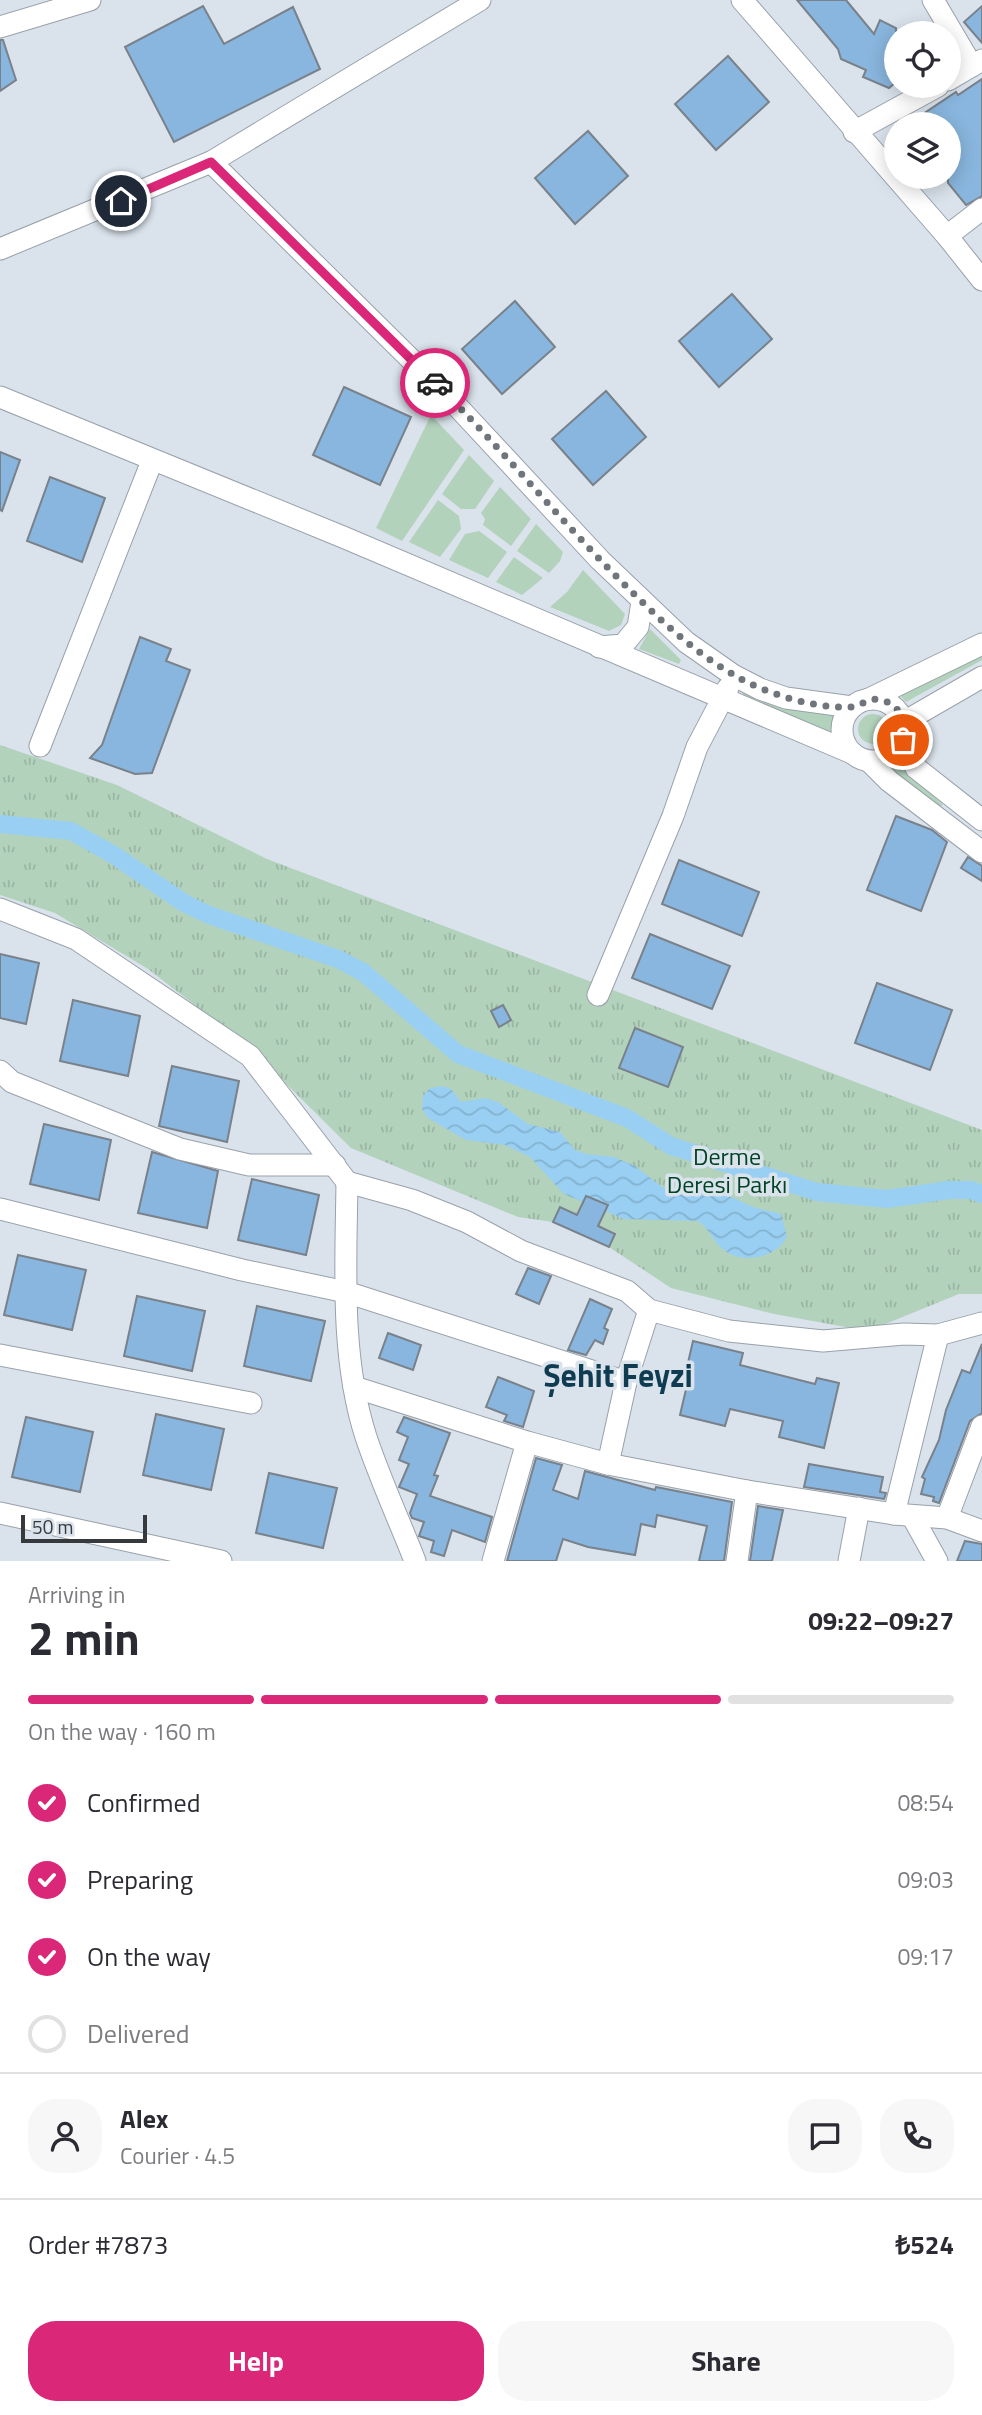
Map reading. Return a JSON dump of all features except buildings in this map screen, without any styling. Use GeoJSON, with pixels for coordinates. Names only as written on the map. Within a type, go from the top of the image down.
{"type":"FeatureCollection","features":[{"type":"Feature","properties":{"kind":"street"},"geometry":{"type":"LineString","coordinates":[[0,27],[90,0]]}},
{"type":"Feature","properties":{"kind":"street"},"geometry":{"type":"LineString","coordinates":[[0,249],[211,162],[480,0]]}},
{"type":"Feature","properties":{"kind":"street"},"geometry":{"type":"LineString","coordinates":[[741,0],[947,236],[982,280]]}},
{"type":"Feature","properties":{"kind":"street"},"geometry":{"type":"LineString","coordinates":[[933,0],[977,63],[961,72]]}},
{"type":"Feature","properties":{"kind":"street"},"geometry":{"type":"LineString","coordinates":[[854,132],[915,98]]}},
{"type":"Feature","properties":{"kind":"street"},"geometry":{"type":"LineString","coordinates":[[211,162],[442,390],[642,602],[686,642],[733,675],[786,698],[860,703],[878,699],[894,707],[916,768],[982,820]]}},
{"type":"Feature","properties":{"kind":"street"},"geometry":{"type":"LineString","coordinates":[[947,236],[982,209]]}},
{"type":"Feature","properties":{"kind":"street"},"geometry":{"type":"LineString","coordinates":[[0,397],[343,537],[861,757],[890,757],[904,731],[982,677]]}},
{"type":"Feature","properties":{"kind":"street"},"geometry":{"type":"LineString","coordinates":[[40,746],[152,461]]}},
{"type":"Feature","properties":{"kind":"street"},"geometry":{"type":"LineString","coordinates":[[597,647],[623,645],[638,627],[642,602]]}},
{"type":"Feature","properties":{"kind":"street"},"geometry":{"type":"LineString","coordinates":[[982,644],[860,703],[843,724],[842,735],[861,757],[889,781],[982,852]]}},
{"type":"Feature","properties":{"kind":"street"},"geometry":{"type":"LineString","coordinates":[[598,995],[673,816],[697,747],[724,701],[733,675]]}},
{"type":"Feature","properties":{"kind":"street"},"geometry":{"type":"LineString","coordinates":[[0,909],[76,939],[250,1056],[341,1174],[346,1292],[354,1387],[365,1436],[415,1561]]}},
{"type":"Feature","properties":{"kind":"street"},"geometry":{"type":"LineString","coordinates":[[0,1071],[12,1082],[180,1149],[249,1165],[341,1174],[467,1222],[521,1251],[626,1291],[649,1310],[729,1331],[824,1340],[938,1335],[982,1323]]}},
{"type":"Feature","properties":{"kind":"street"},"geometry":{"type":"LineString","coordinates":[[0,1209],[242,1270],[346,1292],[626,1382]]}},
{"type":"Feature","properties":{"kind":"street"},"geometry":{"type":"LineString","coordinates":[[608,1464],[626,1382],[649,1310]]}},
{"type":"Feature","properties":{"kind":"street"},"geometry":{"type":"LineString","coordinates":[[937,1561],[903,1515],[938,1335]]}},
{"type":"Feature","properties":{"kind":"street"},"geometry":{"type":"LineString","coordinates":[[0,1355],[251,1403]]}},
{"type":"Feature","properties":{"kind":"street"},"geometry":{"type":"LineString","coordinates":[[354,1387],[527,1442],[608,1464],[747,1491],[903,1515],[947,1518],[982,1531]]}},
{"type":"Feature","properties":{"kind":"street"},"geometry":{"type":"LineString","coordinates":[[947,1518],[982,1426]]}},
{"type":"Feature","properties":{"kind":"street"},"geometry":{"type":"LineString","coordinates":[[493,1561],[527,1442]]}},
{"type":"Feature","properties":{"kind":"street"},"geometry":{"type":"LineString","coordinates":[[737,1561],[747,1491]]}},
{"type":"Feature","properties":{"kind":"street"},"geometry":{"type":"LineString","coordinates":[[849,1561],[859,1508]]}},
{"type":"Feature","properties":{"kind":"street"},"geometry":{"type":"LineString","coordinates":[[0,1513],[220,1561]]}},
{"type":"Feature","properties":{"kind":"green space"},"geometry":{"type":"Polygon","coordinates":[[[431,415],[464,450],[402,541],[376,528],[431,415]]]}},
{"type":"Feature","properties":{"kind":"green space"},"geometry":{"type":"Polygon","coordinates":[[[469,455],[494,481],[475,509],[461,509],[442,494],[469,455]]]}},
{"type":"Feature","properties":{"kind":"green space"},"geometry":{"type":"Polygon","coordinates":[[[500,487],[531,519],[511,546],[483,525],[485,519],[481,513],[500,487]]]}},
{"type":"Feature","properties":{"kind":"green space"},"geometry":{"type":"Polygon","coordinates":[[[438,500],[459,516],[461,529],[440,557],[409,542],[438,500]]]}},
{"type":"Feature","properties":{"kind":"green space"},"geometry":{"type":"Polygon","coordinates":[[[536,524],[563,552],[560,561],[549,573],[517,551],[536,524]]]}},
{"type":"Feature","properties":{"kind":"green space"},"geometry":{"type":"Polygon","coordinates":[[[479,531],[507,552],[488,578],[449,560],[465,534],[479,531]]]}},
{"type":"Feature","properties":{"kind":"green space"},"geometry":{"type":"Polygon","coordinates":[[[514,557],[543,578],[522,595],[496,582],[514,557]]]}},
{"type":"Feature","properties":{"kind":"green space"},"geometry":{"type":"Polygon","coordinates":[[[583,570],[625,614],[621,625],[609,631],[550,607],[567,592],[583,570]]]}},
{"type":"Feature","properties":{"kind":"green space"},"geometry":{"type":"Polygon","coordinates":[[[650,629],[681,660],[679,664],[639,649],[650,629]]]}},
{"type":"Feature","properties":{"kind":"green space"},"geometry":{"type":"Polygon","coordinates":[[[982,656],[982,660],[906,702],[898,693],[982,656]]]}},
{"type":"Feature","properties":{"kind":"green space"},"geometry":{"type":"Polygon","coordinates":[[[744,691],[834,713],[830,735],[741,698],[744,691]]]}},
{"type":"Feature","properties":{"kind":"green space"},"geometry":{"type":"Polygon","coordinates":[[[873,714],[879,715],[887,723],[887,735],[879,743],[873,744],[867,743],[859,735],[858,729],[859,723],[867,715],[873,714]]]}},
{"type":"Feature","properties":{"kind":"green space","name":"Derme Deresi Parkı"},"geometry":{"type":"Polygon","coordinates":[[[0,745],[117,785],[267,859],[982,1130],[982,1294],[959,1294],[868,1331],[774,1314],[671,1288],[609,1247],[553,1222],[518,1217],[351,1148],[248,1046],[148,969],[55,913],[0,895],[0,745]]]}},
{"type":"Feature","properties":{"kind":"green space"},"geometry":{"type":"Polygon","coordinates":[[[901,765],[943,805],[938,808],[888,770],[901,765]]]}},
{"type":"Feature","properties":{"kind":"water"},"geometry":{"type":"Polygon","coordinates":[[[443,1086],[451,1089],[461,1102],[485,1098],[498,1102],[528,1124],[560,1132],[575,1150],[614,1157],[635,1166],[662,1187],[679,1193],[701,1188],[781,1214],[787,1237],[775,1250],[767,1254],[740,1257],[724,1250],[698,1221],[624,1219],[564,1194],[530,1157],[505,1145],[466,1140],[428,1118],[422,1109],[423,1096],[430,1088],[443,1086]]]}},
{"type":"Feature","properties":{"kind":"waterway"},"geometry":{"type":"LineString","coordinates":[[0,824],[71,831],[114,855],[184,903],[209,915],[338,959],[363,972],[458,1054],[627,1118],[671,1146],[817,1192],[887,1199],[949,1190],[971,1190],[982,1194]]}},
{"type":"Feature","properties":{"kind":"way so far"},"geometry":{"type":"LineString","coordinates":[[435,383],[600,560],[686,642],[733,675],[786,698],[852,707],[869,699],[886,702],[894,707],[904,722],[903,740]]}},
{"type":"Feature","properties":{"kind":"district","name":"Şehit Feyzi"},"geometry":{"type":"Point","coordinates":[618,1376]}},
{"type":"Feature","properties":{"kind":"route"},"geometry":{"type":"LineString","coordinates":[[121,201],[211,162],[435,383]]}}]}
